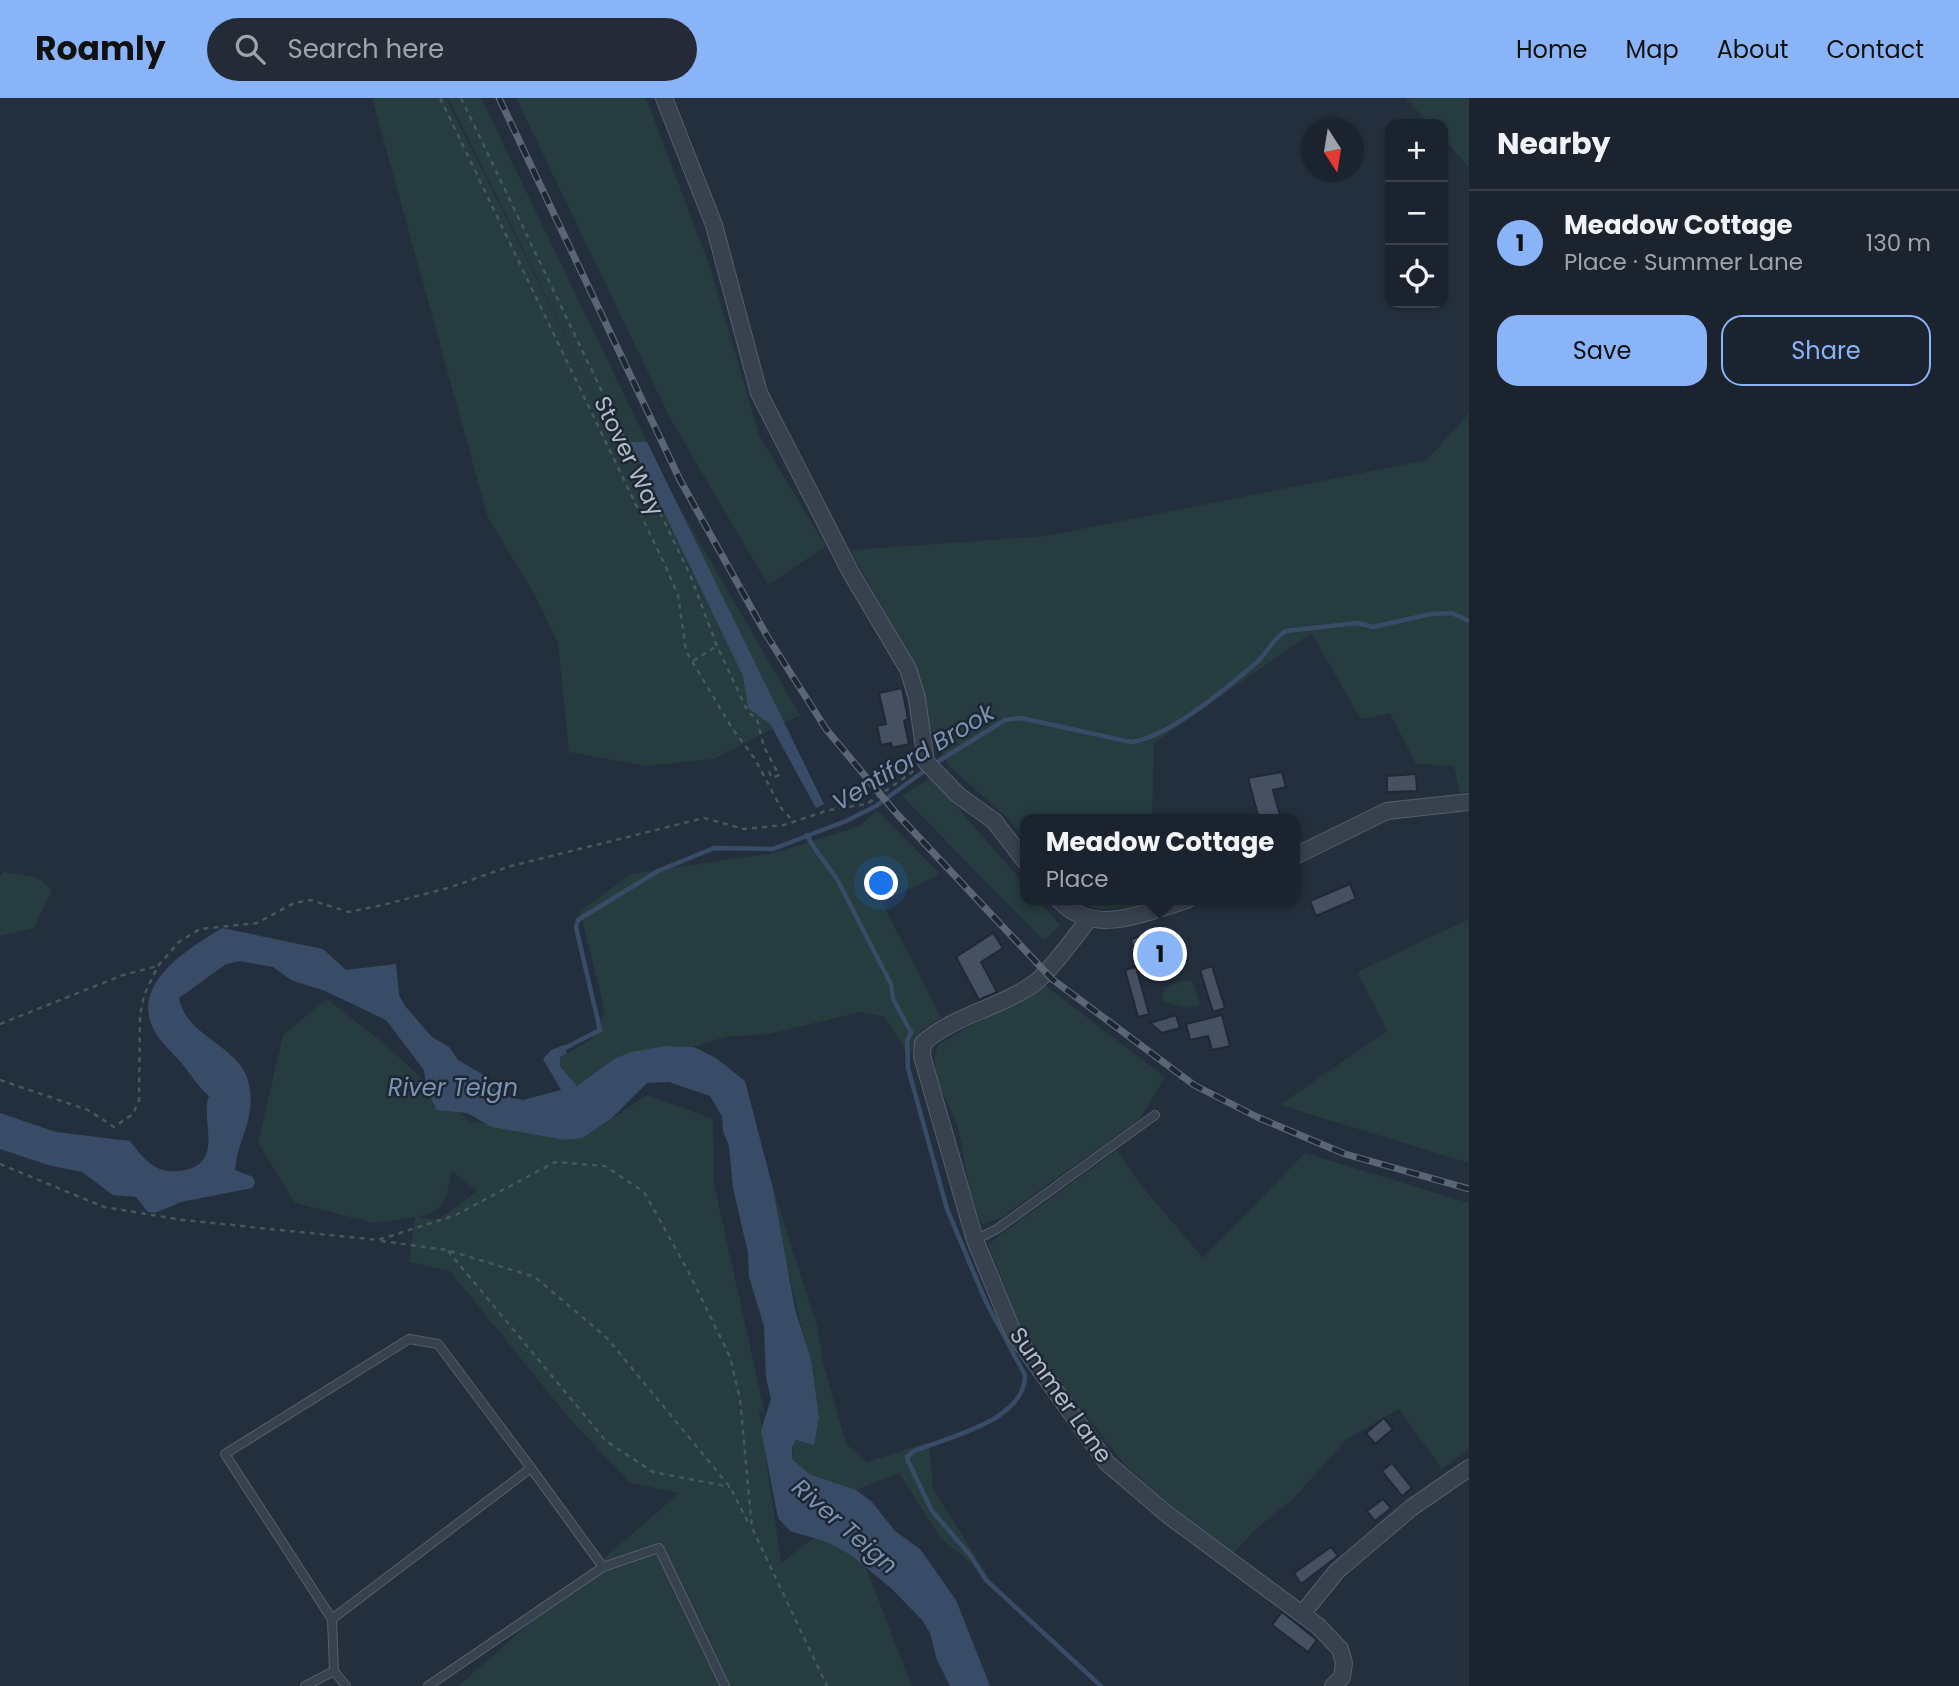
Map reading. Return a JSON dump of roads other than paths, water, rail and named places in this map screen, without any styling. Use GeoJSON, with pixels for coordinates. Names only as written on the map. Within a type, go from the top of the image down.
{"type":"FeatureCollection","features":[{"type":"Feature","properties":{"kind":"street"},"geometry":{"type":"LineString","coordinates":[[664,98],[714,225],[759,393],[851,573],[908,669],[917,698],[931,767],[993,821],[1020,855]]}},
{"type":"Feature","properties":{"kind":"street"},"geometry":{"type":"LineString","coordinates":[[1300,854],[1387,811],[1469,802]]}},
{"type":"Feature","properties":{"kind":"street"},"geometry":{"type":"LineString","coordinates":[[1064,905],[1088,920],[1108,921],[1168,905]]}},
{"type":"Feature","properties":{"kind":"street","name":"Summer Lane"},"geometry":{"type":"LineString","coordinates":[[1088,920],[1038,980],[1015,994],[941,1027],[923,1043],[922,1056],[975,1240],[1013,1332],[1107,1463],[1168,1515],[1302,1614],[1340,1649],[1344,1662],[1342,1677],[1333,1686]]}},
{"type":"Feature","properties":{"kind":"street"},"geometry":{"type":"LineString","coordinates":[[1302,1614],[1337,1571],[1411,1508],[1469,1468]]}},
{"type":"Feature","properties":{"kind":"lane"},"geometry":{"type":"LineString","coordinates":[[975,1240],[997,1229],[1155,1115]]}},
{"type":"Feature","properties":{"kind":"lane"},"geometry":{"type":"LineString","coordinates":[[345,1686],[334,1671],[332,1619],[225,1454],[409,1339],[439,1344],[603,1567]]}},
{"type":"Feature","properties":{"kind":"lane"},"geometry":{"type":"LineString","coordinates":[[332,1619],[531,1468]]}},
{"type":"Feature","properties":{"kind":"lane"},"geometry":{"type":"LineString","coordinates":[[428,1686],[603,1567],[659,1548],[724,1686]]}},
{"type":"Feature","properties":{"kind":"lane"},"geometry":{"type":"LineString","coordinates":[[304,1686],[334,1671]]}},
{"type":"Feature","properties":{"kind":"water"},"geometry":{"type":"Polygon","coordinates":[[[630,442],[647,442],[824,804],[816,808],[770,724],[748,708],[743,676],[630,442]]]}},
{"type":"Feature","properties":{"kind":"water","name":"River Teign"},"geometry":{"type":"Polygon","coordinates":[[[222,928],[323,949],[346,970],[396,964],[399,995],[405,1006],[432,1037],[449,1047],[458,1060],[482,1074],[494,1089],[505,1096],[523,1100],[561,1090],[543,1059],[551,1050],[564,1045],[567,1053],[560,1057],[560,1066],[577,1086],[614,1059],[631,1052],[665,1046],[694,1047],[716,1058],[745,1081],[773,1189],[795,1309],[811,1360],[819,1417],[814,1445],[796,1440],[792,1447],[792,1459],[809,1474],[856,1490],[872,1502],[895,1531],[920,1549],[956,1600],[990,1686],[950,1686],[937,1660],[930,1633],[922,1620],[892,1589],[851,1555],[827,1542],[790,1531],[778,1518],[761,1430],[771,1399],[766,1378],[764,1326],[749,1277],[748,1253],[733,1188],[729,1146],[723,1131],[722,1116],[710,1096],[669,1082],[647,1083],[612,1118],[583,1138],[565,1140],[492,1127],[467,1113],[437,1110],[427,1091],[424,1070],[386,1020],[325,991],[291,980],[273,967],[240,961],[226,964],[179,998],[183,1011],[191,1022],[236,1060],[249,1084],[250,1108],[235,1170],[253,1177],[255,1183],[252,1188],[181,1202],[155,1213],[148,1212],[136,1197],[113,1195],[82,1172],[48,1165],[0,1149],[0,1113],[56,1132],[130,1141],[144,1158],[162,1170],[193,1168],[203,1161],[207,1151],[209,1096],[156,1034],[148,1013],[156,982],[167,969],[194,946],[222,928]]]}},
{"type":"Feature","properties":{"kind":"waterway","name":"Ventiford Brook"},"geometry":{"type":"LineString","coordinates":[[934,764],[1005,720],[1021,718],[1131,742],[1146,738],[1179,722],[1214,697],[1257,662],[1286,631],[1357,623],[1373,627],[1431,614],[1452,613],[1469,621]]}},
{"type":"Feature","properties":{"kind":"waterway","name":"Ventiford Brook"},"geometry":{"type":"LineString","coordinates":[[563,1049],[600,1030],[576,927],[578,920],[658,871],[714,848],[773,849],[846,821],[876,806],[927,769]]}},
{"type":"Feature","properties":{"kind":"waterway"},"geometry":{"type":"LineString","coordinates":[[807,835],[838,881],[891,984],[893,999],[911,1032],[907,1041],[908,1068],[947,1209],[986,1302],[1025,1375],[1022,1391],[1013,1404],[1000,1415],[965,1433],[914,1451],[907,1457],[908,1461],[932,1511],[970,1555],[986,1580],[1101,1686]]}},
{"type":"Feature","properties":{"kind":"railway"},"geometry":{"type":"LineString","coordinates":[[499,98],[680,480],[767,636],[826,729],[896,813],[1052,979],[1194,1085],[1257,1117],[1345,1154],[1469,1189]]}},
{"type":"Feature","properties":{"kind":"place","name":"Meadow Cottage"},"geometry":{"type":"Point","coordinates":[1160,954]}}]}
